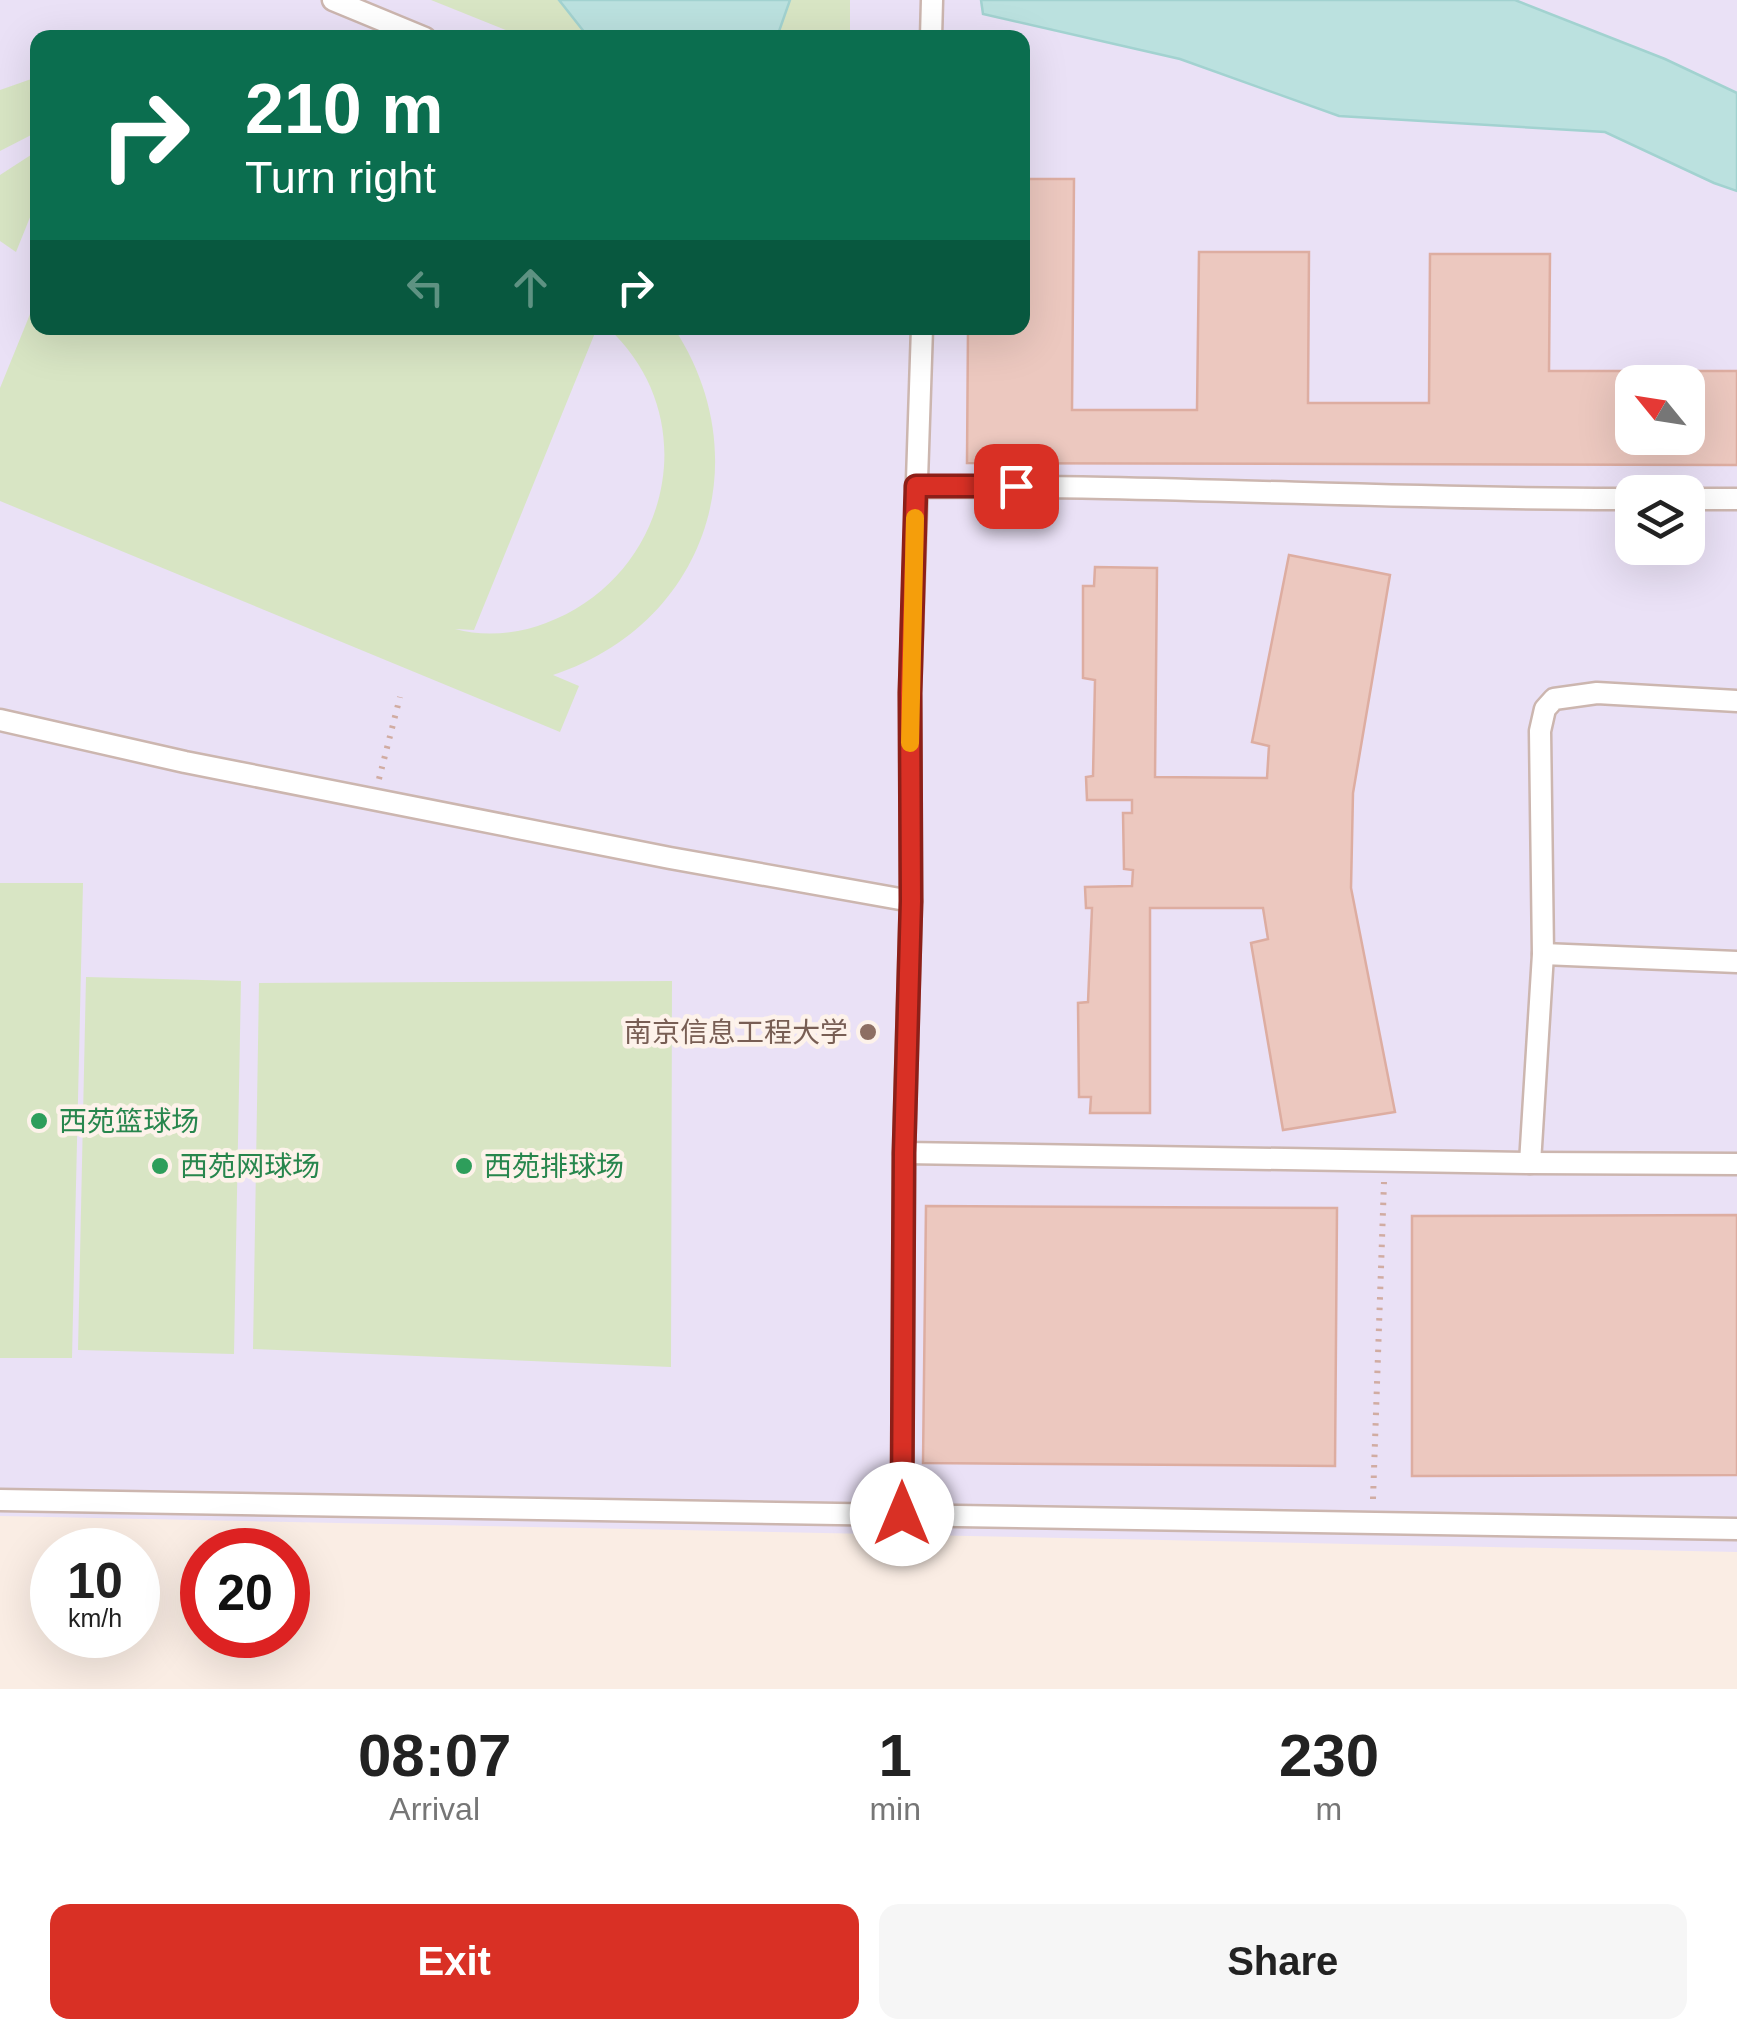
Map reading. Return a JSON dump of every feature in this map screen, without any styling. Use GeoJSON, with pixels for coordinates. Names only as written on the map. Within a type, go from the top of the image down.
{"type":"FeatureCollection","features":[{"type":"Feature","properties":{"kind":"lane"},"geometry":{"type":"LineString","coordinates":[[333,0],[406,30]]}},
{"type":"Feature","properties":{"kind":"lane"},"geometry":{"type":"LineString","coordinates":[[931,30],[932,5]]}},
{"type":"Feature","properties":{"kind":"lane"},"geometry":{"type":"LineString","coordinates":[[902,1514],[904,1153],[911,901],[910,693],[922,335]]}},
{"type":"Feature","properties":{"kind":"lane"},"geometry":{"type":"LineString","coordinates":[[916,486],[1049,485],[1514,500],[1615,499]]}},
{"type":"Feature","properties":{"kind":"lane"},"geometry":{"type":"LineString","coordinates":[[1705,499],[1737,498]]}},
{"type":"Feature","properties":{"kind":"lane"},"geometry":{"type":"LineString","coordinates":[[1530,1163],[1542,954],[1540,732],[1545,710],[1554,699],[1597,693],[1737,701]]}},
{"type":"Feature","properties":{"kind":"lane"},"geometry":{"type":"LineString","coordinates":[[0,720],[185,762],[670,858],[911,901]]}},
{"type":"Feature","properties":{"kind":"lane"},"geometry":{"type":"LineString","coordinates":[[1542,954],[1737,962]]}},
{"type":"Feature","properties":{"kind":"lane"},"geometry":{"type":"LineString","coordinates":[[904,1153],[1737,1164]]}},
{"type":"Feature","properties":{"kind":"lane"},"geometry":{"type":"LineString","coordinates":[[0,1500],[1737,1529]]}},
{"type":"Feature","properties":{"kind":"path"},"geometry":{"type":"LineString","coordinates":[[374,799],[400,696]]}},
{"type":"Feature","properties":{"kind":"path"},"geometry":{"type":"LineString","coordinates":[[1372,1523],[1385,1161]]}},
{"type":"Feature","properties":{"kind":"shaded area","name":"南京信息工程大学"},"geometry":{"type":"Polygon","coordinates":[[[0,0],[1737,0],[1737,1552],[0,1516],[0,0]]]}},
{"type":"Feature","properties":{"kind":"green space"},"geometry":{"type":"Polygon","coordinates":[[[431,0],[850,0],[850,30],[506,30],[431,0]]]}},
{"type":"Feature","properties":{"kind":"green space"},"geometry":{"type":"Polygon","coordinates":[[[30,79],[30,136],[0,151],[0,90],[30,79]]]}},
{"type":"Feature","properties":{"kind":"green space"},"geometry":{"type":"Polygon","coordinates":[[[30,156],[30,217],[16,252],[0,241],[0,175],[30,156]]]}},
{"type":"Feature","properties":{"kind":"green space"},"geometry":{"type":"Polygon","coordinates":[[[30,314],[30,335],[594,335],[474,630],[455,629],[478,633],[535,627],[588,601],[622,570],[646,533],[660,492],[664,449],[657,406],[639,365],[614,335],[678,335],[700,379],[713,431],[714,483],[703,533],[681,578],[648,618],[605,651],[553,675],[579,686],[560,732],[0,501],[0,388],[30,314]]]}},
{"type":"Feature","properties":{"kind":"green space","name":"西苑篮球场"},"geometry":{"type":"Polygon","coordinates":[[[0,883],[83,883],[72,1358],[0,1358],[0,883]]]}},
{"type":"Feature","properties":{"kind":"green space","name":"西苑网球场"},"geometry":{"type":"Polygon","coordinates":[[[86,977],[241,981],[234,1354],[78,1350],[86,977]]]}},
{"type":"Feature","properties":{"kind":"green space","name":"西苑排球场"},"geometry":{"type":"Polygon","coordinates":[[[672,981],[671,1367],[253,1349],[259,983],[672,981]]]}},
{"type":"Feature","properties":{"kind":"water"},"geometry":{"type":"Polygon","coordinates":[[[559,0],[790,0],[779,30],[583,30],[559,0]]]}},
{"type":"Feature","properties":{"kind":"water"},"geometry":{"type":"Polygon","coordinates":[[[981,0],[1515,0],[1665,59],[1737,93],[1737,191],[1605,132],[1339,116],[1180,59],[983,14],[981,0]]]}},
{"type":"Feature","properties":{"kind":"building"},"geometry":{"type":"Polygon","coordinates":[[[1030,179],[1074,179],[1072,410],[1197,410],[1199,252],[1309,252],[1308,403],[1429,403],[1430,254],[1550,254],[1549,371],[1615,371],[1615,455],[1705,455],[1705,371],[1737,371],[1737,465],[967,463],[968,335],[1030,335],[1030,179]]]}},
{"type":"Feature","properties":{"kind":"building"},"geometry":{"type":"Polygon","coordinates":[[[1289,555],[1390,575],[1353,793],[1351,888],[1395,1112],[1283,1130],[1251,943],[1268,939],[1263,908],[1150,908],[1150,1113],[1090,1113],[1091,1097],[1079,1097],[1078,1003],[1088,1002],[1092,908],[1086,908],[1085,887],[1132,886],[1133,870],[1124,869],[1123,813],[1132,813],[1132,800],[1087,800],[1086,777],[1093,776],[1095,680],[1083,678],[1083,586],[1094,586],[1095,567],[1157,568],[1155,777],[1267,778],[1269,746],[1252,742],[1289,555]]]}},
{"type":"Feature","properties":{"kind":"building"},"geometry":{"type":"Polygon","coordinates":[[[926,1206],[1337,1208],[1335,1466],[923,1463],[926,1206]]]}},
{"type":"Feature","properties":{"kind":"building"},"geometry":{"type":"Polygon","coordinates":[[[1737,1215],[1737,1475],[1412,1476],[1412,1216],[1737,1215]]]}},
{"type":"Feature","properties":{"kind":"slow traffic"},"geometry":{"type":"LineString","coordinates":[[910,743],[915,518]]}},
{"type":"Feature","properties":{"kind":"place","name":"南京信息工程大学"},"geometry":{"type":"Point","coordinates":[868,1032]}},
{"type":"Feature","properties":{"kind":"place","name":"西苑篮球场"},"geometry":{"type":"Point","coordinates":[39,1121]}},
{"type":"Feature","properties":{"kind":"place","name":"西苑网球场"},"geometry":{"type":"Point","coordinates":[160,1166]}},
{"type":"Feature","properties":{"kind":"place","name":"西苑排球场"},"geometry":{"type":"Point","coordinates":[464,1166]}},
{"type":"Feature","properties":{"kind":"route"},"geometry":{"type":"LineString","coordinates":[[902,1514],[904,1153],[911,901],[910,693],[916,486],[1016,486]]}}]}
